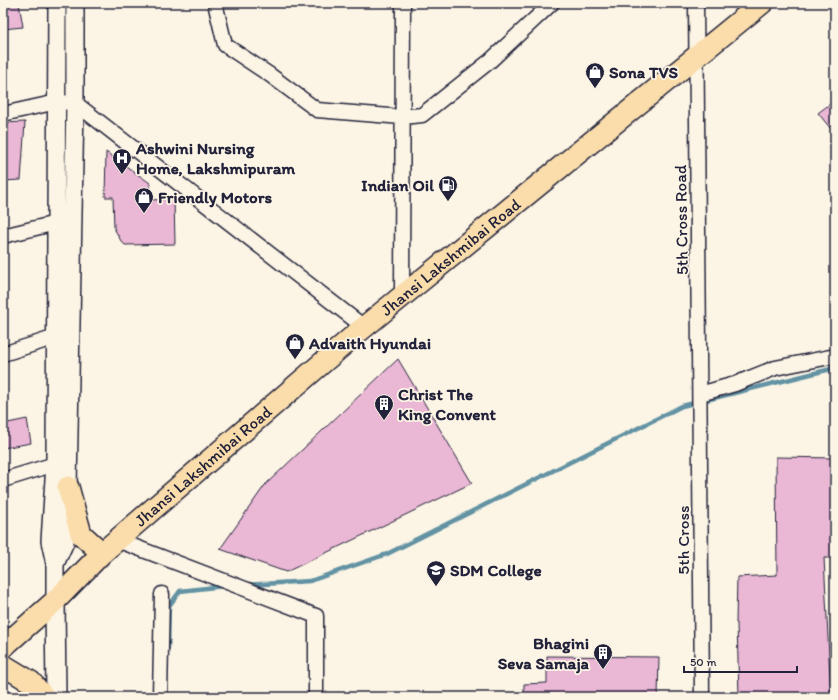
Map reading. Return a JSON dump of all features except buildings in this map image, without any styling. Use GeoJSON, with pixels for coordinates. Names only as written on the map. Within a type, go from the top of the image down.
{"type":"FeatureCollection","features":[{"type":"Feature","properties":{"kind":"main road","name":"Jhansi Lakshmibai Road"},"geometry":{"type":"LineString","coordinates":[[3,647],[55,601],[102,553],[364,327],[762,3]]}},
{"type":"Feature","properties":{"kind":"main road"},"geometry":{"type":"LineString","coordinates":[[68,487],[81,534],[102,553]]}},
{"type":"Feature","properties":{"kind":"main road"},"geometry":{"type":"LineString","coordinates":[[55,601],[56,697]]}},
{"type":"Feature","properties":{"kind":"main road"},"geometry":{"type":"LineString","coordinates":[[3,665],[31,682],[44,697]]}},
{"type":"Feature","properties":{"kind":"street"},"geometry":{"type":"LineString","coordinates":[[55,601],[55,564],[50,541],[55,464],[57,3]]}},
{"type":"Feature","properties":{"kind":"street"},"geometry":{"type":"LineString","coordinates":[[55,564],[65,542],[68,487],[75,103],[75,3]]}},
{"type":"Feature","properties":{"kind":"street"},"geometry":{"type":"LineString","coordinates":[[215,3],[225,45],[270,75],[317,110],[402,117],[422,115],[490,61],[552,3]]}},
{"type":"Feature","properties":{"kind":"street"},"geometry":{"type":"LineString","coordinates":[[402,297],[403,3]]}},
{"type":"Feature","properties":{"kind":"street","name":"5th Cross Road"},"geometry":{"type":"LineString","coordinates":[[696,3],[700,389]]}},
{"type":"Feature","properties":{"kind":"street"},"geometry":{"type":"LineString","coordinates":[[3,114],[57,102],[75,103],[364,327]]}},
{"type":"Feature","properties":{"kind":"street"},"geometry":{"type":"LineString","coordinates":[[3,236],[56,223]]}},
{"type":"Feature","properties":{"kind":"street"},"geometry":{"type":"LineString","coordinates":[[3,354],[56,338]]}},
{"type":"Feature","properties":{"kind":"street"},"geometry":{"type":"LineString","coordinates":[[700,389],[735,384],[775,368],[835,356]]}},
{"type":"Feature","properties":{"kind":"street","name":"5th Cross"},"geometry":{"type":"LineString","coordinates":[[700,389],[702,697]]}},
{"type":"Feature","properties":{"kind":"street"},"geometry":{"type":"LineString","coordinates":[[3,480],[55,464]]}},
{"type":"Feature","properties":{"kind":"street"},"geometry":{"type":"LineString","coordinates":[[117,540],[316,616],[316,697]]}},
{"type":"Feature","properties":{"kind":"street"},"geometry":{"type":"LineString","coordinates":[[160,697],[162,594]]}},
{"type":"Feature","properties":{"kind":"waterway"},"geometry":{"type":"LineString","coordinates":[[247,585],[310,581],[387,554],[682,406],[835,368]]}},
{"type":"Feature","properties":{"kind":"waterway"},"geometry":{"type":"LineString","coordinates":[[168,648],[169,606],[180,591],[224,586]]}},
{"type":"Feature","properties":{"kind":"place","name":"Sona TVS"},"geometry":{"type":"Point","coordinates":[595,89]}},
{"type":"Feature","properties":{"kind":"place","name":"Ashwini Nursing Home, Lakshmipuram"},"geometry":{"type":"Point","coordinates":[122,175]}},
{"type":"Feature","properties":{"kind":"place","name":"Indian Oil"},"geometry":{"type":"Point","coordinates":[448,202]}},
{"type":"Feature","properties":{"kind":"place","name":"Friendly Motors"},"geometry":{"type":"Point","coordinates":[144,214]}},
{"type":"Feature","properties":{"kind":"place","name":"Advaith Hyundai"},"geometry":{"type":"Point","coordinates":[295,360]}},
{"type":"Feature","properties":{"kind":"place","name":"Christ The King Convent"},"geometry":{"type":"Point","coordinates":[384,421]}},
{"type":"Feature","properties":{"kind":"place","name":"SDM College"},"geometry":{"type":"Point","coordinates":[436,587]}},
{"type":"Feature","properties":{"kind":"place","name":"Bhagini Seva Samaja"},"geometry":{"type":"Point","coordinates":[603,670]}}]}
